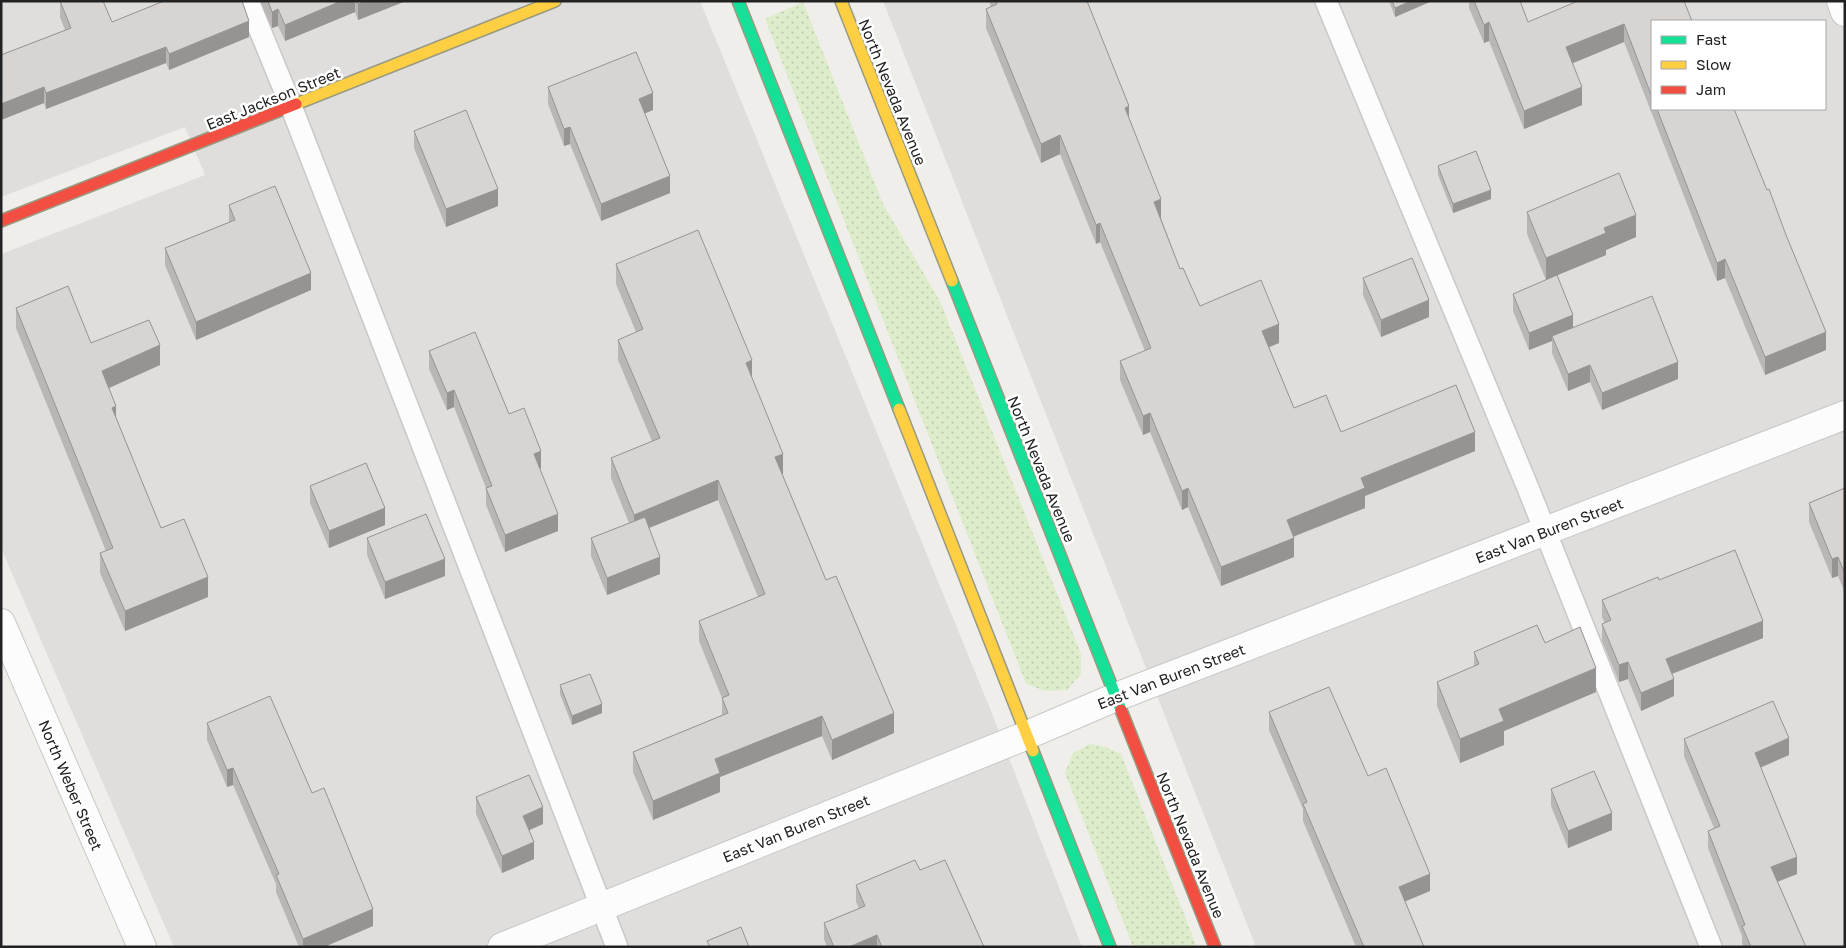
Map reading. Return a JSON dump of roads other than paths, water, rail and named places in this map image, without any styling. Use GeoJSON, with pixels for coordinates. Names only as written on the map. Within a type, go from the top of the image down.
{"type":"FeatureCollection","features":[{"type":"Feature","properties":{"kind":"main road","name":"East Jackson Street"},"geometry":{"type":"LineString","coordinates":[[1,222],[555,1]]}},
{"type":"Feature","properties":{"kind":"main road"},"geometry":{"type":"LineString","coordinates":[[738,1],[1025,736],[1110,947]]}},
{"type":"Feature","properties":{"kind":"main road","name":"North Nevada Avenue"},"geometry":{"type":"LineString","coordinates":[[841,1],[1216,947]]}},
{"type":"Feature","properties":{"kind":"street"},"geometry":{"type":"LineString","coordinates":[[1841,1],[1845,12]]}},
{"type":"Feature","properties":{"kind":"street","name":"East Van Buren Street"},"geometry":{"type":"LineString","coordinates":[[502,947],[1025,736],[1116,697],[1845,415]]}},
{"type":"Feature","properties":{"kind":"street","name":"North Weber Street"},"geometry":{"type":"LineString","coordinates":[[1,623],[142,947]]}},
{"type":"Feature","properties":{"kind":"lane"},"geometry":{"type":"LineString","coordinates":[[248,1],[292,106],[617,947]]}},
{"type":"Feature","properties":{"kind":"lane"},"geometry":{"type":"LineString","coordinates":[[1326,1],[1545,531],[1711,947]]}}]}
